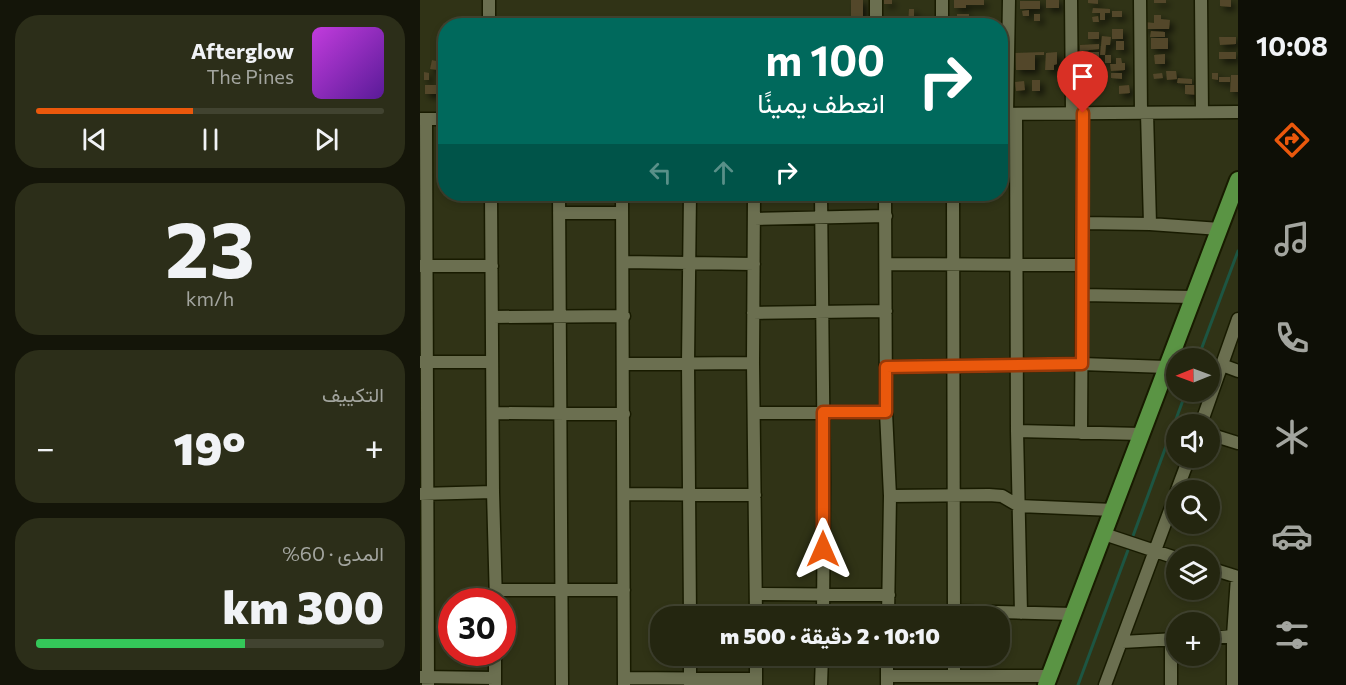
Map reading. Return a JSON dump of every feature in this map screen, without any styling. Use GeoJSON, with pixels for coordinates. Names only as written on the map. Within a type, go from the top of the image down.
{"type":"FeatureCollection","features":[{"type":"Feature","properties":{"kind":"main road"},"geometry":{"type":"LineString","coordinates":[[1173,348],[1238,180]]}},
{"type":"Feature","properties":{"kind":"main road"},"geometry":{"type":"LineString","coordinates":[[1048,680],[1166,367]]}},
{"type":"Feature","properties":{"kind":"street"},"geometry":{"type":"LineString","coordinates":[[489,0],[489,18]]}},
{"type":"Feature","properties":{"kind":"street"},"geometry":{"type":"LineString","coordinates":[[876,0],[876,18]]}},
{"type":"Feature","properties":{"kind":"street"},"geometry":{"type":"LineString","coordinates":[[942,0],[942,18]]}},
{"type":"Feature","properties":{"kind":"street"},"geometry":{"type":"LineString","coordinates":[[1009,0],[1008,114],[1016,265],[1021,613]]}},
{"type":"Feature","properties":{"kind":"street"},"geometry":{"type":"LineString","coordinates":[[1071,0],[1083,223],[1081,433]]}},
{"type":"Feature","properties":{"kind":"street"},"geometry":{"type":"LineString","coordinates":[[1140,0],[1150,224]]}},
{"type":"Feature","properties":{"kind":"street"},"geometry":{"type":"LineString","coordinates":[[1201,0],[1202,112]]}},
{"type":"Feature","properties":{"kind":"street"},"geometry":{"type":"LineString","coordinates":[[1008,114],[1238,112]]}},
{"type":"Feature","properties":{"kind":"street"},"geometry":{"type":"LineString","coordinates":[[423,119],[425,680],[495,681]]}},
{"type":"Feature","properties":{"kind":"street"},"geometry":{"type":"LineString","coordinates":[[491,201],[496,588]]}},
{"type":"Feature","properties":{"kind":"street"},"geometry":{"type":"LineString","coordinates":[[559,201],[562,685]]}},
{"type":"Feature","properties":{"kind":"street"},"geometry":{"type":"LineString","coordinates":[[622,201],[624,681],[756,682],[756,666]]}},
{"type":"Feature","properties":{"kind":"street"},"geometry":{"type":"LineString","coordinates":[[690,201],[688,363],[690,606]]}},
{"type":"Feature","properties":{"kind":"street"},"geometry":{"type":"LineString","coordinates":[[754,201],[756,606]]}},
{"type":"Feature","properties":{"kind":"street"},"geometry":{"type":"LineString","coordinates":[[821,201],[823,606]]}},
{"type":"Feature","properties":{"kind":"street"},"geometry":{"type":"LineString","coordinates":[[885,201],[886,412],[890,496],[888,606]]}},
{"type":"Feature","properties":{"kind":"street"},"geometry":{"type":"LineString","coordinates":[[953,201],[955,606]]}},
{"type":"Feature","properties":{"kind":"street"},"geometry":{"type":"LineString","coordinates":[[559,213],[622,213]]}},
{"type":"Feature","properties":{"kind":"street"},"geometry":{"type":"LineString","coordinates":[[754,219],[886,216]]}},
{"type":"Feature","properties":{"kind":"street"},"geometry":{"type":"LineString","coordinates":[[1083,223],[1150,224],[1220,229]]}},
{"type":"Feature","properties":{"kind":"street"},"geometry":{"type":"LineString","coordinates":[[623,262],[754,264]]}},
{"type":"Feature","properties":{"kind":"street"},"geometry":{"type":"LineString","coordinates":[[886,264],[1082,265]]}},
{"type":"Feature","properties":{"kind":"street"},"geometry":{"type":"LineString","coordinates":[[424,266],[492,266]]}},
{"type":"Feature","properties":{"kind":"street"},"geometry":{"type":"LineString","coordinates":[[1082,295],[1193,297]]}},
{"type":"Feature","properties":{"kind":"street"},"geometry":{"type":"LineString","coordinates":[[753,313],[886,312]]}},
{"type":"Feature","properties":{"kind":"street"},"geometry":{"type":"LineString","coordinates":[[492,317],[624,316]]}},
{"type":"Feature","properties":{"kind":"street"},"geometry":{"type":"LineString","coordinates":[[1205,414],[1238,319]]}},
{"type":"Feature","properties":{"kind":"street"},"geometry":{"type":"LineString","coordinates":[[424,362],[492,362]]}},
{"type":"Feature","properties":{"kind":"street"},"geometry":{"type":"LineString","coordinates":[[624,364],[753,363]]}},
{"type":"Feature","properties":{"kind":"street"},"geometry":{"type":"LineString","coordinates":[[886,367],[1082,364],[1166,367]]}},
{"type":"Feature","properties":{"kind":"street"},"geometry":{"type":"LineString","coordinates":[[1222,365],[1238,371]]}},
{"type":"Feature","properties":{"kind":"street"},"geometry":{"type":"LineString","coordinates":[[754,413],[886,412]]}},
{"type":"Feature","properties":{"kind":"street"},"geometry":{"type":"LineString","coordinates":[[493,413],[624,414]]}},
{"type":"Feature","properties":{"kind":"street"},"geometry":{"type":"LineString","coordinates":[[1017,430],[1141,434]]}},
{"type":"Feature","properties":{"kind":"street"},"geometry":{"type":"LineString","coordinates":[[1220,437],[1238,443]]}},
{"type":"Feature","properties":{"kind":"street"},"geometry":{"type":"LineString","coordinates":[[424,494],[493,492]]}},
{"type":"Feature","properties":{"kind":"street"},"geometry":{"type":"LineString","coordinates":[[625,494],[755,495]]}},
{"type":"Feature","properties":{"kind":"street"},"geometry":{"type":"LineString","coordinates":[[890,496],[1002,496],[1020,506],[1113,510]]}},
{"type":"Feature","properties":{"kind":"street"},"geometry":{"type":"LineString","coordinates":[[1105,685],[1166,522]]}},
{"type":"Feature","properties":{"kind":"street"},"geometry":{"type":"LineString","coordinates":[[1104,534],[1166,555]]}},
{"type":"Feature","properties":{"kind":"street"},"geometry":{"type":"LineString","coordinates":[[1220,571],[1238,577],[1233,636],[1233,685]]}},
{"type":"Feature","properties":{"kind":"street"},"geometry":{"type":"LineString","coordinates":[[516,594],[624,590]]}},
{"type":"Feature","properties":{"kind":"street"},"geometry":{"type":"LineString","coordinates":[[756,594],[889,595]]}},
{"type":"Feature","properties":{"kind":"street"},"geometry":{"type":"LineString","coordinates":[[1010,613],[1073,614]]}},
{"type":"Feature","properties":{"kind":"street"},"geometry":{"type":"LineString","coordinates":[[1220,637],[1233,636]]}},
{"type":"Feature","properties":{"kind":"street"},"geometry":{"type":"LineString","coordinates":[[1122,642],[1166,640]]}},
{"type":"Feature","properties":{"kind":"street"},"geometry":{"type":"LineString","coordinates":[[821,685],[822,666]]}},
{"type":"Feature","properties":{"kind":"street"},"geometry":{"type":"LineString","coordinates":[[954,666],[954,676]]}},
{"type":"Feature","properties":{"kind":"street"},"geometry":{"type":"LineString","coordinates":[[1171,685],[1172,666]]}},
{"type":"Feature","properties":{"kind":"street"},"geometry":{"type":"LineString","coordinates":[[887,680],[954,676],[1048,680]]}},
{"type":"Feature","properties":{"kind":"building"},"geometry":{"type":"Polygon","coordinates":[[[851,0],[863,0],[863,18],[851,18],[851,0]]]}},
{"type":"Feature","properties":{"kind":"building"},"geometry":{"type":"Polygon","coordinates":[[[884,0],[892,0],[892,4],[884,4],[884,0]]]}},
{"type":"Feature","properties":{"kind":"building"},"geometry":{"type":"Polygon","coordinates":[[[954,0],[984,0],[984,5],[954,8],[954,0]]]}},
{"type":"Feature","properties":{"kind":"building"},"geometry":{"type":"Polygon","coordinates":[[[1046,0],[1059,0],[1059,8],[1046,8],[1046,0]]]}},
{"type":"Feature","properties":{"kind":"building"},"geometry":{"type":"Polygon","coordinates":[[[1088,0],[1098,0],[1098,4],[1088,3],[1088,0]]]}},
{"type":"Feature","properties":{"kind":"building"},"geometry":{"type":"Polygon","coordinates":[[[1154,0],[1166,0],[1166,3],[1154,3],[1154,0]]]}},
{"type":"Feature","properties":{"kind":"building"},"geometry":{"type":"Polygon","coordinates":[[[1220,0],[1231,0],[1231,7],[1220,6],[1220,0]]]}},
{"type":"Feature","properties":{"kind":"building"},"geometry":{"type":"Polygon","coordinates":[[[1020,1],[1040,1],[1040,9],[1020,9],[1020,1]]]}},
{"type":"Feature","properties":{"kind":"building"},"geometry":{"type":"Polygon","coordinates":[[[1093,8],[1110,9],[1110,13],[1105,13],[1105,20],[1100,20],[1100,13],[1092,13],[1093,8]]]}},
{"type":"Feature","properties":{"kind":"building"},"geometry":{"type":"Polygon","coordinates":[[[909,9],[914,9],[914,16],[929,16],[929,18],[908,18],[909,9]]]}},
{"type":"Feature","properties":{"kind":"building"},"geometry":{"type":"Polygon","coordinates":[[[1029,10],[1029,16],[1023,16],[1022,11],[1029,10]]]}},
{"type":"Feature","properties":{"kind":"building"},"geometry":{"type":"Polygon","coordinates":[[[1112,11],[1122,11],[1122,17],[1112,17],[1112,11]]]}},
{"type":"Feature","properties":{"kind":"building"},"geometry":{"type":"Polygon","coordinates":[[[957,14],[969,14],[969,18],[957,18],[957,14]]]}},
{"type":"Feature","properties":{"kind":"building"},"geometry":{"type":"Polygon","coordinates":[[[1034,14],[1040,14],[1040,21],[1034,21],[1034,14]]]}},
{"type":"Feature","properties":{"kind":"building"},"geometry":{"type":"Polygon","coordinates":[[[1154,15],[1161,15],[1161,19],[1170,20],[1169,29],[1145,29],[1145,22],[1154,23],[1154,15]]]}},
{"type":"Feature","properties":{"kind":"building"},"geometry":{"type":"Polygon","coordinates":[[[1098,16],[1099,22],[1093,22],[1092,17],[1098,16]]]}},
{"type":"Feature","properties":{"kind":"building"},"geometry":{"type":"Polygon","coordinates":[[[1112,29],[1123,29],[1123,39],[1112,39],[1112,29]]]}},
{"type":"Feature","properties":{"kind":"building"},"geometry":{"type":"Polygon","coordinates":[[[1151,31],[1165,32],[1165,37],[1150,37],[1151,31]]]}},
{"type":"Feature","properties":{"kind":"building"},"geometry":{"type":"Polygon","coordinates":[[[1088,32],[1099,32],[1099,39],[1088,39],[1088,32]]]}},
{"type":"Feature","properties":{"kind":"building"},"geometry":{"type":"Polygon","coordinates":[[[1102,36],[1111,37],[1110,45],[1106,45],[1105,55],[1100,55],[1102,36]]]}},
{"type":"Feature","properties":{"kind":"building"},"geometry":{"type":"Polygon","coordinates":[[[1219,37],[1236,37],[1236,44],[1220,45],[1219,37]]]}},
{"type":"Feature","properties":{"kind":"building"},"geometry":{"type":"Polygon","coordinates":[[[1151,38],[1168,38],[1168,49],[1151,49],[1151,38]]]}},
{"type":"Feature","properties":{"kind":"building"},"geometry":{"type":"Polygon","coordinates":[[[1116,41],[1124,41],[1124,50],[1116,50],[1116,41]]]}},
{"type":"Feature","properties":{"kind":"building"},"geometry":{"type":"Polygon","coordinates":[[[1099,44],[1099,49],[1080,51],[1080,45],[1099,44]]]}},
{"type":"Feature","properties":{"kind":"building"},"geometry":{"type":"Polygon","coordinates":[[[1044,52],[1044,55],[1035,55],[1035,70],[1016,70],[1015,53],[1044,52]]]}},
{"type":"Feature","properties":{"kind":"building"},"geometry":{"type":"Polygon","coordinates":[[[1057,52],[1057,64],[1054,65],[1054,70],[1045,70],[1046,53],[1057,52]]]}},
{"type":"Feature","properties":{"kind":"building"},"geometry":{"type":"Polygon","coordinates":[[[1085,52],[1099,52],[1099,65],[1085,65],[1085,52]]]}},
{"type":"Feature","properties":{"kind":"building"},"geometry":{"type":"Polygon","coordinates":[[[1219,52],[1236,52],[1236,59],[1219,59],[1219,52]]]}},
{"type":"Feature","properties":{"kind":"building"},"geometry":{"type":"Polygon","coordinates":[[[1165,54],[1165,64],[1155,64],[1154,55],[1165,54]]]}},
{"type":"Feature","properties":{"kind":"building"},"geometry":{"type":"Polygon","coordinates":[[[1105,55],[1111,55],[1111,63],[1105,63],[1105,55]]]}},
{"type":"Feature","properties":{"kind":"building"},"geometry":{"type":"Polygon","coordinates":[[[1116,58],[1121,58],[1122,63],[1125,63],[1125,70],[1111,71],[1110,64],[1116,64],[1116,58]]]}},
{"type":"Feature","properties":{"kind":"building"},"geometry":{"type":"Polygon","coordinates":[[[432,60],[438,62],[438,70],[430,69],[432,60]]]}},
{"type":"Feature","properties":{"kind":"building"},"geometry":{"type":"Polygon","coordinates":[[[1166,71],[1176,71],[1177,79],[1167,80],[1166,71]]]}},
{"type":"Feature","properties":{"kind":"building"},"geometry":{"type":"Polygon","coordinates":[[[424,72],[429,73],[429,80],[424,80],[424,72]]]}},
{"type":"Feature","properties":{"kind":"building"},"geometry":{"type":"Polygon","coordinates":[[[1111,73],[1122,73],[1122,79],[1111,78],[1111,73]]]}},
{"type":"Feature","properties":{"kind":"building"},"geometry":{"type":"Polygon","coordinates":[[[1162,73],[1163,78],[1154,79],[1153,74],[1162,73]]]}},
{"type":"Feature","properties":{"kind":"building"},"geometry":{"type":"Polygon","coordinates":[[[1212,73],[1218,73],[1218,80],[1212,79],[1212,73]]]}},
{"type":"Feature","properties":{"kind":"building"},"geometry":{"type":"Polygon","coordinates":[[[1231,75],[1238,75],[1238,92],[1230,92],[1231,75]]]}},
{"type":"Feature","properties":{"kind":"building"},"geometry":{"type":"Polygon","coordinates":[[[1219,77],[1230,77],[1230,82],[1219,82],[1219,77]]]}},
{"type":"Feature","properties":{"kind":"building"},"geometry":{"type":"Polygon","coordinates":[[[1178,78],[1192,79],[1192,84],[1177,83],[1178,78]]]}},
{"type":"Feature","properties":{"kind":"building"},"geometry":{"type":"Polygon","coordinates":[[[1032,80],[1040,80],[1040,91],[1032,91],[1032,80]]]}},
{"type":"Feature","properties":{"kind":"building"},"geometry":{"type":"Polygon","coordinates":[[[1024,81],[1025,90],[1016,91],[1015,82],[1024,81]]]}},
{"type":"Feature","properties":{"kind":"building"},"geometry":{"type":"Polygon","coordinates":[[[425,85],[436,85],[436,94],[425,94],[425,85]]]}},
{"type":"Feature","properties":{"kind":"building"},"geometry":{"type":"Polygon","coordinates":[[[1129,85],[1130,93],[1119,94],[1119,86],[1129,85]]]}},
{"type":"Feature","properties":{"kind":"building"},"geometry":{"type":"Polygon","coordinates":[[[1185,85],[1199,85],[1199,95],[1185,94],[1185,85]]]}},
{"type":"Feature","properties":{"kind":"waterway"},"geometry":{"type":"LineString","coordinates":[[1202,348],[1238,251]]}},
{"type":"Feature","properties":{"kind":"waterway"},"geometry":{"type":"LineString","coordinates":[[1133,536],[1182,402]]}},
{"type":"Feature","properties":{"kind":"waterway"},"geometry":{"type":"LineString","coordinates":[[1078,685],[1128,550]]}},
{"type":"Feature","properties":{"kind":"route"},"geometry":{"type":"LineString","coordinates":[[823,549],[823,412],[886,412],[886,367],[1082,364],[1083,113]]}}]}
